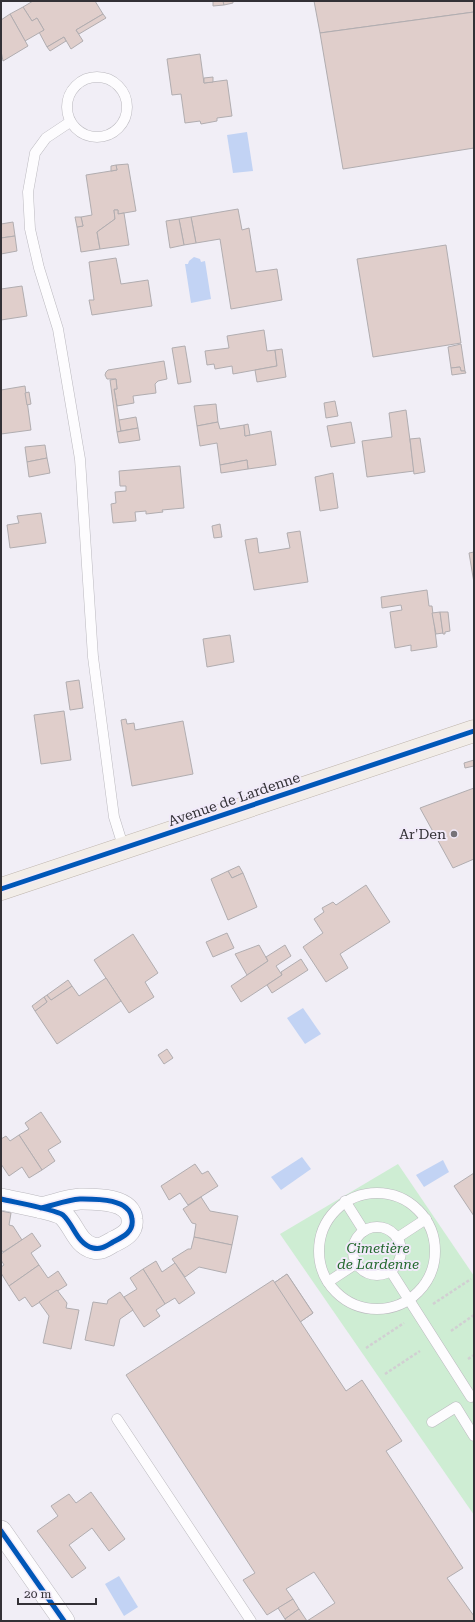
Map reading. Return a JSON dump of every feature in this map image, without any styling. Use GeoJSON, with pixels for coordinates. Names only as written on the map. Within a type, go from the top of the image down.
{"type":"FeatureCollection","features":[{"type":"Feature","properties":{"kind":"main road","name":"Avenue de Lardenne"},"geometry":{"type":"LineString","coordinates":[[1,889],[474,731]]}},
{"type":"Feature","properties":{"kind":"street"},"geometry":{"type":"LineString","coordinates":[[1,1199],[41,1208]]}},
{"type":"Feature","properties":{"kind":"street"},"geometry":{"type":"LineString","coordinates":[[1,1531],[64,1621]]}},
{"type":"Feature","properties":{"kind":"lane"},"geometry":{"type":"LineString","coordinates":[[97,76],[108,78],[117,84],[124,92],[127,102],[127,112],[124,122],[112,133],[97,137],[86,136],[77,130],[70,122],[67,112],[67,102],[70,92],[77,83],[86,78],[97,76]]}},
{"type":"Feature","properties":{"kind":"lane"},"geometry":{"type":"LineString","coordinates":[[70,122],[46,138],[35,153],[28,192],[30,229],[39,268],[58,329],[80,458],[93,657],[114,817],[124,849]]}},
{"type":"Feature","properties":{"kind":"lane"},"geometry":{"type":"LineString","coordinates":[[374,1192],[390,1193],[417,1207],[426,1219],[433,1233],[436,1248],[434,1263],[429,1278],[420,1290],[409,1300],[395,1306],[380,1309],[365,1308],[350,1302],[338,1294],[328,1282],[321,1268],[318,1253],[320,1238],[325,1224],[334,1211],[345,1201],[359,1195],[374,1192]]}},
{"type":"Feature","properties":{"kind":"lane"},"geometry":{"type":"LineString","coordinates":[[345,1201],[364,1231]]}},
{"type":"Feature","properties":{"kind":"lane"},"geometry":{"type":"LineString","coordinates":[[397,1238],[426,1219]]}},
{"type":"Feature","properties":{"kind":"lane"},"geometry":{"type":"LineString","coordinates":[[370,1228],[382,1228],[393,1233],[397,1238],[400,1243],[400,1256],[395,1266],[390,1270],[378,1274],[372,1274],[361,1268],[354,1258],[354,1245],[360,1235],[370,1228]]}},
{"type":"Feature","properties":{"kind":"lane"},"geometry":{"type":"LineString","coordinates":[[328,1282],[357,1263]]}},
{"type":"Feature","properties":{"kind":"lane"},"geometry":{"type":"LineString","coordinates":[[390,1270],[473,1396],[432,1422]]}},
{"type":"Feature","properties":{"kind":"lane"},"geometry":{"type":"LineString","coordinates":[[456,1407],[474,1436]]}},
{"type":"Feature","properties":{"kind":"lane"},"geometry":{"type":"LineString","coordinates":[[117,1419],[251,1621]]}},
{"type":"Feature","properties":{"kind":"green space","name":"Cimetière de Lardenne"},"geometry":{"type":"Polygon","coordinates":[[[398,1164],[474,1276],[474,1515],[280,1234],[398,1164]]]}},
{"type":"Feature","properties":{"kind":"water"},"geometry":{"type":"Polygon","coordinates":[[[247,132],[253,171],[233,173],[227,135],[247,132]]]}},
{"type":"Feature","properties":{"kind":"water"},"geometry":{"type":"Polygon","coordinates":[[[194,257],[200,259],[201,262],[205,261],[211,299],[191,303],[185,264],[188,264],[194,257]]]}},
{"type":"Feature","properties":{"kind":"water"},"geometry":{"type":"Polygon","coordinates":[[[303,1008],[321,1034],[305,1044],[287,1018],[303,1008]]]}},
{"type":"Feature","properties":{"kind":"water"},"geometry":{"type":"Polygon","coordinates":[[[302,1157],[311,1169],[281,1190],[271,1177],[302,1157]]]}},
{"type":"Feature","properties":{"kind":"water"},"geometry":{"type":"Polygon","coordinates":[[[443,1160],[449,1172],[424,1187],[416,1175],[443,1160]]]}},
{"type":"Feature","properties":{"kind":"water"},"geometry":{"type":"Polygon","coordinates":[[[119,1576],[138,1607],[124,1616],[105,1584],[119,1576]]]}},
{"type":"Feature","properties":{"kind":"building"},"geometry":{"type":"Polygon","coordinates":[[[33,1],[95,1],[103,14],[76,30],[83,41],[71,49],[64,37],[47,47],[39,32],[44,30],[37,18],[32,21],[23,7],[33,1]]]}},
{"type":"Feature","properties":{"kind":"building"},"geometry":{"type":"Polygon","coordinates":[[[213,1],[223,1],[224,5],[213,6],[213,1]]]}},
{"type":"Feature","properties":{"kind":"building"},"geometry":{"type":"Polygon","coordinates":[[[223,1],[233,1],[233,3],[224,5],[223,1]]]}},
{"type":"Feature","properties":{"kind":"building"},"geometry":{"type":"Polygon","coordinates":[[[314,1],[474,1],[474,12],[320,33],[314,1]]]}},
{"type":"Feature","properties":{"kind":"building"},"geometry":{"type":"Polygon","coordinates":[[[23,7],[32,21],[37,18],[44,30],[25,41],[10,14],[23,7]]]}},
{"type":"Feature","properties":{"kind":"building"},"geometry":{"type":"Polygon","coordinates":[[[474,12],[474,148],[343,169],[320,33],[474,12]]]}},
{"type":"Feature","properties":{"kind":"building"},"geometry":{"type":"Polygon","coordinates":[[[10,14],[28,46],[3,61],[1,51],[1,20],[10,14]]]}},
{"type":"Feature","properties":{"kind":"building"},"geometry":{"type":"Polygon","coordinates":[[[103,14],[106,18],[79,34],[76,30],[103,14]]]}},
{"type":"Feature","properties":{"kind":"building"},"geometry":{"type":"Polygon","coordinates":[[[64,37],[66,41],[50,51],[47,47],[64,37]]]}},
{"type":"Feature","properties":{"kind":"building"},"geometry":{"type":"Polygon","coordinates":[[[200,54],[204,83],[227,80],[232,116],[217,118],[217,121],[201,124],[200,121],[185,123],[181,94],[172,95],[167,59],[200,54]]]}},
{"type":"Feature","properties":{"kind":"building"},"geometry":{"type":"Polygon","coordinates":[[[213,77],[213,82],[204,83],[204,78],[213,77]]]}},
{"type":"Feature","properties":{"kind":"building"},"geometry":{"type":"Polygon","coordinates":[[[128,164],[136,211],[118,214],[118,210],[114,210],[115,219],[97,232],[100,249],[81,252],[77,227],[83,226],[81,217],[92,215],[86,175],[117,170],[116,165],[128,164]]]}},
{"type":"Feature","properties":{"kind":"building"},"geometry":{"type":"Polygon","coordinates":[[[116,165],[117,170],[111,171],[111,166],[116,165]]]}},
{"type":"Feature","properties":{"kind":"building"},"geometry":{"type":"Polygon","coordinates":[[[238,209],[242,230],[249,228],[256,272],[277,269],[282,300],[231,309],[220,239],[196,243],[191,217],[238,209]]]}},
{"type":"Feature","properties":{"kind":"building"},"geometry":{"type":"Polygon","coordinates":[[[114,210],[118,210],[118,214],[124,213],[129,245],[100,249],[97,232],[115,219],[114,210]]]}},
{"type":"Feature","properties":{"kind":"building"},"geometry":{"type":"Polygon","coordinates":[[[75,217],[81,217],[83,226],[77,227],[75,217]]]}},
{"type":"Feature","properties":{"kind":"building"},"geometry":{"type":"Polygon","coordinates":[[[191,217],[196,243],[184,245],[179,219],[191,217]]]}},
{"type":"Feature","properties":{"kind":"building"},"geometry":{"type":"Polygon","coordinates":[[[179,219],[184,245],[170,248],[166,221],[179,219]]]}},
{"type":"Feature","properties":{"kind":"building"},"geometry":{"type":"Polygon","coordinates":[[[13,222],[15,236],[1,238],[1,224],[13,222]]]}},
{"type":"Feature","properties":{"kind":"building"},"geometry":{"type":"Polygon","coordinates":[[[15,236],[17,251],[1,254],[1,238],[15,236]]]}},
{"type":"Feature","properties":{"kind":"building"},"geometry":{"type":"Polygon","coordinates":[[[446,245],[461,343],[373,357],[357,259],[446,245]]]}},
{"type":"Feature","properties":{"kind":"building"},"geometry":{"type":"Polygon","coordinates":[[[116,258],[121,284],[148,280],[152,306],[92,315],[89,300],[94,300],[89,262],[116,258]]]}},
{"type":"Feature","properties":{"kind":"building"},"geometry":{"type":"Polygon","coordinates":[[[22,286],[27,316],[1,320],[1,289],[22,286]]]}},
{"type":"Feature","properties":{"kind":"building"},"geometry":{"type":"Polygon","coordinates":[[[264,330],[267,351],[275,350],[277,366],[233,374],[232,366],[215,369],[214,364],[207,365],[205,351],[229,348],[227,336],[264,330]]]}},
{"type":"Feature","properties":{"kind":"building"},"geometry":{"type":"Polygon","coordinates":[[[461,344],[465,371],[461,371],[460,367],[451,368],[448,347],[461,344]]]}},
{"type":"Feature","properties":{"kind":"building"},"geometry":{"type":"Polygon","coordinates":[[[185,346],[191,382],[178,384],[172,348],[185,346]]]}},
{"type":"Feature","properties":{"kind":"building"},"geometry":{"type":"Polygon","coordinates":[[[282,349],[286,377],[257,382],[255,370],[277,366],[275,350],[282,349]]]}},
{"type":"Feature","properties":{"kind":"building"},"geometry":{"type":"Polygon","coordinates":[[[164,361],[167,379],[158,381],[155,384],[156,393],[133,396],[134,403],[117,406],[114,389],[117,389],[116,379],[107,379],[105,375],[108,370],[164,361]]]}},
{"type":"Feature","properties":{"kind":"building"},"geometry":{"type":"Polygon","coordinates":[[[460,367],[461,371],[465,371],[466,373],[452,375],[451,368],[460,367]]]}},
{"type":"Feature","properties":{"kind":"building"},"geometry":{"type":"Polygon","coordinates":[[[116,379],[117,389],[114,389],[121,431],[117,432],[110,380],[116,379]]]}},
{"type":"Feature","properties":{"kind":"building"},"geometry":{"type":"Polygon","coordinates":[[[25,386],[31,430],[1,434],[1,390],[25,386]]]}},
{"type":"Feature","properties":{"kind":"building"},"geometry":{"type":"Polygon","coordinates":[[[29,392],[31,404],[27,405],[25,393],[29,392]]]}},
{"type":"Feature","properties":{"kind":"building"},"geometry":{"type":"Polygon","coordinates":[[[335,401],[338,416],[326,418],[324,403],[335,401]]]}},
{"type":"Feature","properties":{"kind":"building"},"geometry":{"type":"Polygon","coordinates":[[[216,404],[218,422],[197,426],[194,406],[216,404]]]}},
{"type":"Feature","properties":{"kind":"building"},"geometry":{"type":"Polygon","coordinates":[[[406,410],[414,471],[367,477],[362,441],[392,437],[389,413],[406,410]]]}},
{"type":"Feature","properties":{"kind":"building"},"geometry":{"type":"Polygon","coordinates":[[[136,417],[138,428],[121,431],[119,420],[136,417]]]}},
{"type":"Feature","properties":{"kind":"building"},"geometry":{"type":"Polygon","coordinates":[[[218,422],[220,429],[244,425],[245,436],[271,431],[276,465],[248,469],[247,460],[220,465],[217,443],[200,446],[197,426],[218,422]]]}},
{"type":"Feature","properties":{"kind":"building"},"geometry":{"type":"Polygon","coordinates":[[[351,422],[355,443],[331,447],[327,426],[351,422]]]}},
{"type":"Feature","properties":{"kind":"building"},"geometry":{"type":"Polygon","coordinates":[[[248,424],[250,435],[245,436],[244,425],[248,424]]]}},
{"type":"Feature","properties":{"kind":"building"},"geometry":{"type":"Polygon","coordinates":[[[138,428],[140,440],[119,443],[117,432],[138,428]]]}},
{"type":"Feature","properties":{"kind":"building"},"geometry":{"type":"Polygon","coordinates":[[[420,438],[425,472],[414,474],[410,439],[420,438]]]}},
{"type":"Feature","properties":{"kind":"building"},"geometry":{"type":"Polygon","coordinates":[[[45,445],[47,458],[27,462],[25,447],[45,445]]]}},
{"type":"Feature","properties":{"kind":"building"},"geometry":{"type":"Polygon","coordinates":[[[47,458],[50,473],[29,477],[27,462],[47,458]]]}},
{"type":"Feature","properties":{"kind":"building"},"geometry":{"type":"Polygon","coordinates":[[[247,460],[248,469],[221,473],[220,465],[247,460]]]}},
{"type":"Feature","properties":{"kind":"building"},"geometry":{"type":"Polygon","coordinates":[[[180,466],[184,508],[162,510],[163,512],[146,514],[146,511],[135,512],[136,521],[113,523],[111,504],[116,503],[115,492],[126,491],[126,486],[120,486],[119,471],[180,466]]]}},
{"type":"Feature","properties":{"kind":"building"},"geometry":{"type":"Polygon","coordinates":[[[333,473],[338,508],[320,511],[315,477],[333,473]]]}},
{"type":"Feature","properties":{"kind":"building"},"geometry":{"type":"Polygon","coordinates":[[[41,513],[46,543],[10,548],[7,525],[19,523],[17,516],[41,513]]]}},
{"type":"Feature","properties":{"kind":"building"},"geometry":{"type":"Polygon","coordinates":[[[220,524],[222,537],[214,538],[212,526],[220,524]]]}},
{"type":"Feature","properties":{"kind":"building"},"geometry":{"type":"Polygon","coordinates":[[[300,531],[308,582],[254,590],[245,540],[257,538],[259,553],[290,548],[287,533],[300,531]]]}},
{"type":"Feature","properties":{"kind":"building"},"geometry":{"type":"Polygon","coordinates":[[[474,552],[474,583],[469,553],[474,552]]]}},
{"type":"Feature","properties":{"kind":"building"},"geometry":{"type":"Polygon","coordinates":[[[427,590],[429,606],[432,606],[437,647],[411,651],[411,645],[395,648],[390,612],[402,610],[401,605],[382,608],[381,597],[427,590]]]}},
{"type":"Feature","properties":{"kind":"building"},"geometry":{"type":"Polygon","coordinates":[[[440,612],[443,633],[436,634],[432,613],[440,612]]]}},
{"type":"Feature","properties":{"kind":"building"},"geometry":{"type":"Polygon","coordinates":[[[440,612],[448,612],[450,631],[445,632],[445,634],[443,634],[440,612]]]}},
{"type":"Feature","properties":{"kind":"building"},"geometry":{"type":"Polygon","coordinates":[[[230,635],[234,662],[207,667],[203,639],[230,635]]]}},
{"type":"Feature","properties":{"kind":"building"},"geometry":{"type":"Polygon","coordinates":[[[79,680],[83,708],[70,710],[66,682],[79,680]]]}},
{"type":"Feature","properties":{"kind":"building"},"geometry":{"type":"Polygon","coordinates":[[[64,711],[71,760],[41,764],[34,715],[64,711]]]}},
{"type":"Feature","properties":{"kind":"building"},"geometry":{"type":"Polygon","coordinates":[[[126,719],[127,724],[134,723],[135,730],[183,721],[193,774],[132,786],[121,720],[126,719]]]}},
{"type":"Feature","properties":{"kind":"building"},"geometry":{"type":"Polygon","coordinates":[[[474,760],[474,766],[465,768],[464,763],[474,760]]]}},
{"type":"Feature","properties":{"kind":"building","name":"Ar'Den"},"geometry":{"type":"Polygon","coordinates":[[[474,788],[474,859],[453,868],[420,808],[474,788]]]}},
{"type":"Feature","properties":{"kind":"building"},"geometry":{"type":"Polygon","coordinates":[[[239,866],[243,873],[232,878],[228,871],[239,866]]]}},
{"type":"Feature","properties":{"kind":"building"},"geometry":{"type":"Polygon","coordinates":[[[228,871],[232,878],[243,873],[257,907],[228,920],[211,879],[228,871]]]}},
{"type":"Feature","properties":{"kind":"building"},"geometry":{"type":"Polygon","coordinates":[[[366,885],[390,922],[340,954],[348,968],[326,982],[303,947],[323,933],[314,919],[324,912],[322,908],[333,902],[336,905],[366,885]]]}},
{"type":"Feature","properties":{"kind":"building"},"geometry":{"type":"Polygon","coordinates":[[[227,933],[234,948],[213,957],[206,942],[227,933]]]}},
{"type":"Feature","properties":{"kind":"building"},"geometry":{"type":"Polygon","coordinates":[[[133,934],[158,973],[145,982],[154,997],[129,1013],[94,960],[133,934]]]}},
{"type":"Feature","properties":{"kind":"building"},"geometry":{"type":"Polygon","coordinates":[[[259,945],[268,961],[247,975],[235,954],[259,945]]]}},
{"type":"Feature","properties":{"kind":"building"},"geometry":{"type":"Polygon","coordinates":[[[285,945],[291,956],[276,966],[282,975],[241,1002],[231,986],[268,961],[266,957],[285,945]]]}},
{"type":"Feature","properties":{"kind":"building"},"geometry":{"type":"Polygon","coordinates":[[[301,959],[308,970],[272,993],[267,985],[282,975],[281,972],[301,959]]]}},
{"type":"Feature","properties":{"kind":"building"},"geometry":{"type":"Polygon","coordinates":[[[106,978],[121,1001],[57,1044],[35,1011],[47,1002],[44,997],[47,995],[51,1000],[72,986],[79,996],[106,978]]]}},
{"type":"Feature","properties":{"kind":"building"},"geometry":{"type":"Polygon","coordinates":[[[68,980],[72,986],[51,1000],[47,995],[68,980]]]}},
{"type":"Feature","properties":{"kind":"building"},"geometry":{"type":"Polygon","coordinates":[[[44,997],[47,1002],[35,1011],[32,1006],[44,997]]]}},
{"type":"Feature","properties":{"kind":"building"},"geometry":{"type":"Polygon","coordinates":[[[167,1049],[173,1058],[164,1064],[158,1055],[167,1049]]]}},
{"type":"Feature","properties":{"kind":"building"},"geometry":{"type":"Polygon","coordinates":[[[41,1112],[61,1142],[48,1150],[55,1161],[42,1170],[19,1135],[29,1129],[25,1123],[41,1112]]]}},
{"type":"Feature","properties":{"kind":"building"},"geometry":{"type":"Polygon","coordinates":[[[19,1135],[42,1170],[29,1178],[22,1167],[9,1176],[1,1164],[1,1139],[6,1136],[10,1141],[19,1135]]]}},
{"type":"Feature","properties":{"kind":"building"},"geometry":{"type":"Polygon","coordinates":[[[195,1164],[202,1174],[208,1171],[218,1186],[188,1205],[180,1193],[169,1200],[161,1186],[195,1164]]]}},
{"type":"Feature","properties":{"kind":"building"},"geometry":{"type":"Polygon","coordinates":[[[474,1173],[474,1216],[454,1186],[474,1173]]]}},
{"type":"Feature","properties":{"kind":"building"},"geometry":{"type":"Polygon","coordinates":[[[201,1197],[210,1211],[238,1216],[232,1245],[194,1237],[196,1224],[192,1223],[183,1209],[201,1197]]]}},
{"type":"Feature","properties":{"kind":"building"},"geometry":{"type":"Polygon","coordinates":[[[1,1211],[11,1213],[9,1225],[13,1226],[22,1240],[3,1252],[1,1249],[1,1211]]]}},
{"type":"Feature","properties":{"kind":"building"},"geometry":{"type":"Polygon","coordinates":[[[32,1233],[41,1246],[31,1253],[39,1265],[9,1286],[1,1273],[1,1267],[4,1265],[1,1260],[1,1254],[32,1233]]]}},
{"type":"Feature","properties":{"kind":"building"},"geometry":{"type":"Polygon","coordinates":[[[194,1237],[232,1245],[226,1273],[199,1267],[185,1277],[172,1259],[188,1249],[191,1249],[194,1237]]]}},
{"type":"Feature","properties":{"kind":"building"},"geometry":{"type":"Polygon","coordinates":[[[156,1261],[162,1272],[175,1263],[195,1293],[179,1304],[175,1298],[165,1304],[143,1269],[156,1261]]]}},
{"type":"Feature","properties":{"kind":"building"},"geometry":{"type":"Polygon","coordinates":[[[39,1265],[48,1278],[58,1271],[67,1285],[32,1307],[25,1297],[19,1301],[9,1286],[39,1265]]]}},
{"type":"Feature","properties":{"kind":"building"},"geometry":{"type":"Polygon","coordinates":[[[143,1269],[165,1304],[156,1310],[160,1316],[144,1327],[124,1297],[137,1289],[130,1278],[143,1269]]]}},
{"type":"Feature","properties":{"kind":"building"},"geometry":{"type":"Polygon","coordinates":[[[287,1274],[313,1313],[300,1322],[274,1283],[287,1274]]]}},
{"type":"Feature","properties":{"kind":"building"},"geometry":{"type":"Polygon","coordinates":[[[287,1274],[313,1313],[300,1322],[274,1283],[287,1274]]]}},
{"type":"Feature","properties":{"kind":"building"},"geometry":{"type":"Polygon","coordinates":[[[273,1280],[346,1391],[362,1380],[402,1441],[386,1451],[463,1568],[447,1578],[474,1616],[474,1621],[307,1621],[335,1603],[314,1572],[286,1589],[293,1599],[267,1615],[243,1580],[255,1573],[126,1375],[273,1280]]]}},
{"type":"Feature","properties":{"kind":"building"},"geometry":{"type":"Polygon","coordinates":[[[57,1290],[67,1303],[66,1308],[79,1310],[71,1349],[43,1343],[49,1316],[39,1302],[57,1290]]]}},
{"type":"Feature","properties":{"kind":"building"},"geometry":{"type":"Polygon","coordinates":[[[120,1292],[133,1310],[120,1319],[114,1346],[85,1340],[93,1302],[107,1304],[108,1300],[120,1292]]]}},
{"type":"Feature","properties":{"kind":"building"},"geometry":{"type":"Polygon","coordinates":[[[91,1492],[125,1539],[109,1551],[92,1528],[69,1545],[86,1568],[72,1578],[37,1531],[58,1516],[51,1506],[69,1494],[76,1503],[91,1492]]]}},
{"type":"Feature","properties":{"kind":"building"},"geometry":{"type":"Polygon","coordinates":[[[293,1599],[299,1609],[285,1619],[278,1608],[293,1599]]]}},
{"type":"Feature","properties":{"kind":"building"},"geometry":{"type":"Polygon","coordinates":[[[299,1609],[307,1621],[286,1621],[285,1619],[299,1609]]]}},
{"type":"Feature","properties":{"kind":"cycle path"},"geometry":{"type":"LineString","coordinates":[[1,889],[474,731]]}},
{"type":"Feature","properties":{"kind":"cycle path"},"geometry":{"type":"LineString","coordinates":[[1,1199],[34,1206],[43,1208],[63,1215],[83,1243],[93,1248],[103,1247],[127,1234],[130,1231],[132,1224],[130,1212],[119,1203],[111,1201],[80,1199],[65,1201],[46,1207],[41,1208]]}},
{"type":"Feature","properties":{"kind":"cycle path"},"geometry":{"type":"LineString","coordinates":[[1,1531],[64,1621]]}},
{"type":"Feature","properties":{"kind":"place","name":"Ar'Den"},"geometry":{"type":"Point","coordinates":[454,834]}}]}
